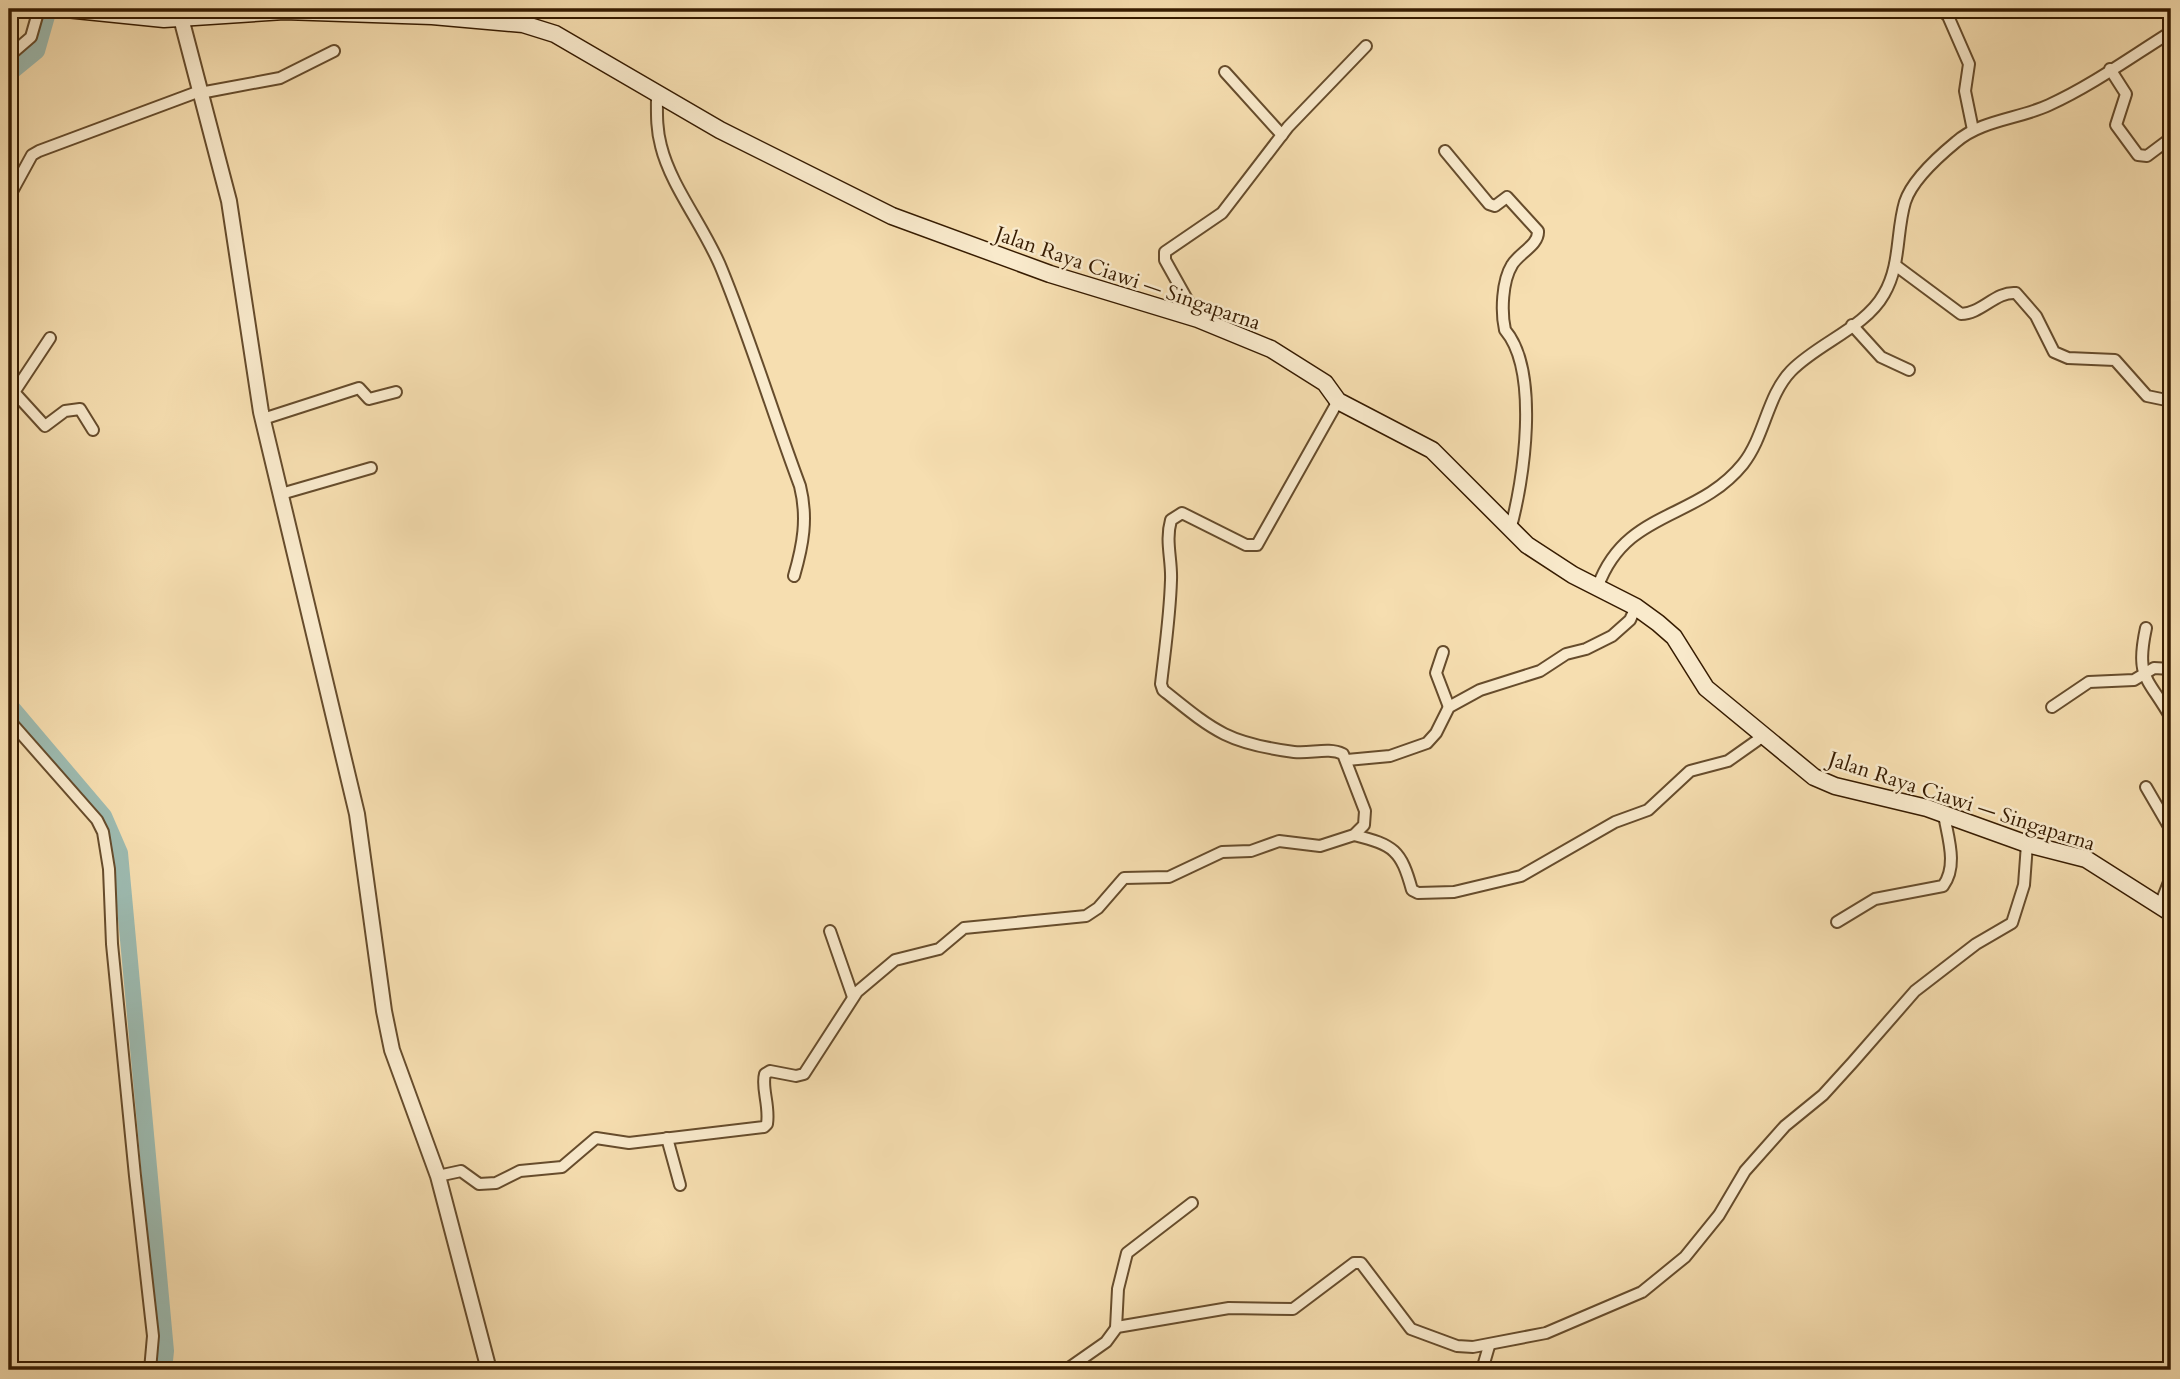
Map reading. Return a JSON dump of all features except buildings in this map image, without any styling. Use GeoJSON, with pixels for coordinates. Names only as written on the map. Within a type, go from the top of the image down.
{"type":"FeatureCollection","features":[{"type":"Feature","properties":{"kind":"main road","name":"Jalan Raya Ciawi — Singaparna"},"geometry":{"type":"LineString","coordinates":[[66,9],[179,14],[284,11],[432,16],[523,24],[580,46],[720,130],[891,216],[1050,274],[1198,319],[1271,349],[1325,383],[1338,401],[1432,450],[1510,530],[1549,561],[1636,607],[1674,637],[1706,688],[1762,737],[1814,777],[1835,786],[1898,800],[2027,844],[2086,859],[2166,909]]}},
{"type":"Feature","properties":{"kind":"street"},"geometry":{"type":"LineString","coordinates":[[9,56],[32,37],[39,9]]}},
{"type":"Feature","properties":{"kind":"street"},"geometry":{"type":"LineString","coordinates":[[513,9],[523,24]]}},
{"type":"Feature","properties":{"kind":"street"},"geometry":{"type":"LineString","coordinates":[[1940,9],[1948,16],[1969,64],[1965,92],[1973,130]]}},
{"type":"Feature","properties":{"kind":"street"},"geometry":{"type":"LineString","coordinates":[[179,14],[229,201],[263,419],[357,814],[384,1011],[393,1050],[438,1176],[489,1370]]}},
{"type":"Feature","properties":{"kind":"street"},"geometry":{"type":"LineString","coordinates":[[1598,586],[1606,565],[1627,538],[1648,524],[1702,498],[1740,467],[1757,446],[1781,384],[1791,371],[1872,312],[1885,293],[1895,265],[1905,201],[1914,185],[1956,142],[1973,130],[2039,110],[2171,32]]}},
{"type":"Feature","properties":{"kind":"street"},"geometry":{"type":"LineString","coordinates":[[1198,319],[1165,260],[1164,253],[1222,213],[1282,135],[1366,46]]}},
{"type":"Feature","properties":{"kind":"street"},"geometry":{"type":"LineString","coordinates":[[9,197],[25,166],[38,151],[200,92],[280,78],[334,51]]}},
{"type":"Feature","properties":{"kind":"street"},"geometry":{"type":"LineString","coordinates":[[2110,69],[2126,94],[2117,115],[2117,128],[2138,155],[2147,156],[2171,138]]}},
{"type":"Feature","properties":{"kind":"street"},"geometry":{"type":"LineString","coordinates":[[1225,72],[1282,135]]}},
{"type":"Feature","properties":{"kind":"street"},"geometry":{"type":"LineString","coordinates":[[657,93],[657,128],[661,148],[671,175],[702,225],[722,269],[800,486],[805,516],[804,537],[794,576]]}},
{"type":"Feature","properties":{"kind":"street"},"geometry":{"type":"LineString","coordinates":[[1445,150],[1489,204],[1495,206],[1507,197],[1538,231],[1536,240],[1512,265],[1507,278],[1504,306],[1505,330],[1513,339],[1524,375],[1524,471],[1510,530]]}},
{"type":"Feature","properties":{"kind":"street"},"geometry":{"type":"LineString","coordinates":[[1895,265],[1961,314],[1974,311],[2009,293],[2016,293],[2036,316],[2054,352],[2068,358],[2115,360],[2147,396],[2171,401]]}},
{"type":"Feature","properties":{"kind":"street"},"geometry":{"type":"LineString","coordinates":[[1852,325],[1881,357],[1909,370]]}},
{"type":"Feature","properties":{"kind":"street"},"geometry":{"type":"LineString","coordinates":[[50,338],[12,396],[45,426],[65,411],[80,409],[93,430]]}},
{"type":"Feature","properties":{"kind":"street"},"geometry":{"type":"LineString","coordinates":[[263,419],[328,400],[352,389],[359,388],[369,399],[396,392]]}},
{"type":"Feature","properties":{"kind":"street"},"geometry":{"type":"LineString","coordinates":[[438,1176],[461,1171],[479,1184],[496,1183],[514,1173],[562,1167],[596,1138],[624,1143],[766,1126],[769,1108],[763,1086],[765,1074],[770,1071],[796,1076],[804,1074],[853,997],[887,964],[907,956],[939,949],[964,929],[1080,918],[1098,908],[1124,878],[1169,877],[1222,852],[1251,851],[1279,841],[1320,846],[1354,835],[1364,825],[1365,811],[1347,760],[1337,752],[1296,752],[1232,739],[1201,722],[1163,690],[1161,684],[1170,625],[1172,568],[1167,552],[1171,520],[1182,513],[1246,545],[1257,545],[1338,401]]}},
{"type":"Feature","properties":{"kind":"street"},"geometry":{"type":"LineString","coordinates":[[281,494],[372,468]]}},
{"type":"Feature","properties":{"kind":"street"},"geometry":{"type":"LineString","coordinates":[[1347,760],[1390,756],[1427,743],[1436,733],[1448,706],[1480,690],[1539,671],[1566,654],[1586,649],[1612,636],[1630,620],[1636,607]]}},
{"type":"Feature","properties":{"kind":"street"},"geometry":{"type":"LineString","coordinates":[[2146,628],[2140,664],[2143,675],[2171,718]]}},
{"type":"Feature","properties":{"kind":"street"},"geometry":{"type":"LineString","coordinates":[[1443,652],[1435,668],[1437,681],[1448,706]]}},
{"type":"Feature","properties":{"kind":"street"},"geometry":{"type":"LineString","coordinates":[[2052,707],[2089,682],[2134,680],[2156,668],[2171,669]]}},
{"type":"Feature","properties":{"kind":"street"},"geometry":{"type":"LineString","coordinates":[[9,720],[97,820],[106,846],[112,944],[153,1336],[150,1370]]}},
{"type":"Feature","properties":{"kind":"street"},"geometry":{"type":"LineString","coordinates":[[1354,835],[1382,842],[1395,849],[1412,890],[1418,893],[1454,892],[1521,876],[1615,821],[1648,810],[1690,771],[1728,761],[1762,737]]}},
{"type":"Feature","properties":{"kind":"street"},"geometry":{"type":"LineString","coordinates":[[2146,787],[2171,830]]}},
{"type":"Feature","properties":{"kind":"street"},"geometry":{"type":"LineString","coordinates":[[1837,922],[1875,899],[1943,886],[1949,878],[1952,862],[1944,815]]}},
{"type":"Feature","properties":{"kind":"street"},"geometry":{"type":"LineString","coordinates":[[1116,1328],[1229,1308],[1293,1309],[1354,1264],[1361,1263],[1411,1329],[1457,1346],[1489,1346],[1546,1333],[1599,1313],[1642,1292],[1685,1257],[1719,1214],[1745,1171],[1785,1126],[1846,1071],[1914,991],[1965,951],[2012,923],[2024,885],[2027,844]]}},
{"type":"Feature","properties":{"kind":"street"},"geometry":{"type":"LineString","coordinates":[[2166,909],[2171,877]]}},
{"type":"Feature","properties":{"kind":"street"},"geometry":{"type":"LineString","coordinates":[[830,931],[853,997]]}},
{"type":"Feature","properties":{"kind":"street"},"geometry":{"type":"LineString","coordinates":[[667,1138],[680,1185]]}},
{"type":"Feature","properties":{"kind":"street"},"geometry":{"type":"LineString","coordinates":[[1066,1370],[1106,1342],[1116,1328],[1118,1289],[1127,1253],[1192,1203]]}},
{"type":"Feature","properties":{"kind":"street"},"geometry":{"type":"LineString","coordinates":[[1482,1370],[1489,1346]]}},
{"type":"Feature","properties":{"kind":"waterway"},"geometry":{"type":"LineString","coordinates":[[9,74],[37,51],[49,9]]}},
{"type":"Feature","properties":{"kind":"waterway"},"geometry":{"type":"LineString","coordinates":[[9,704],[104,816],[120,853],[166,1351],[164,1370]]}}]}
